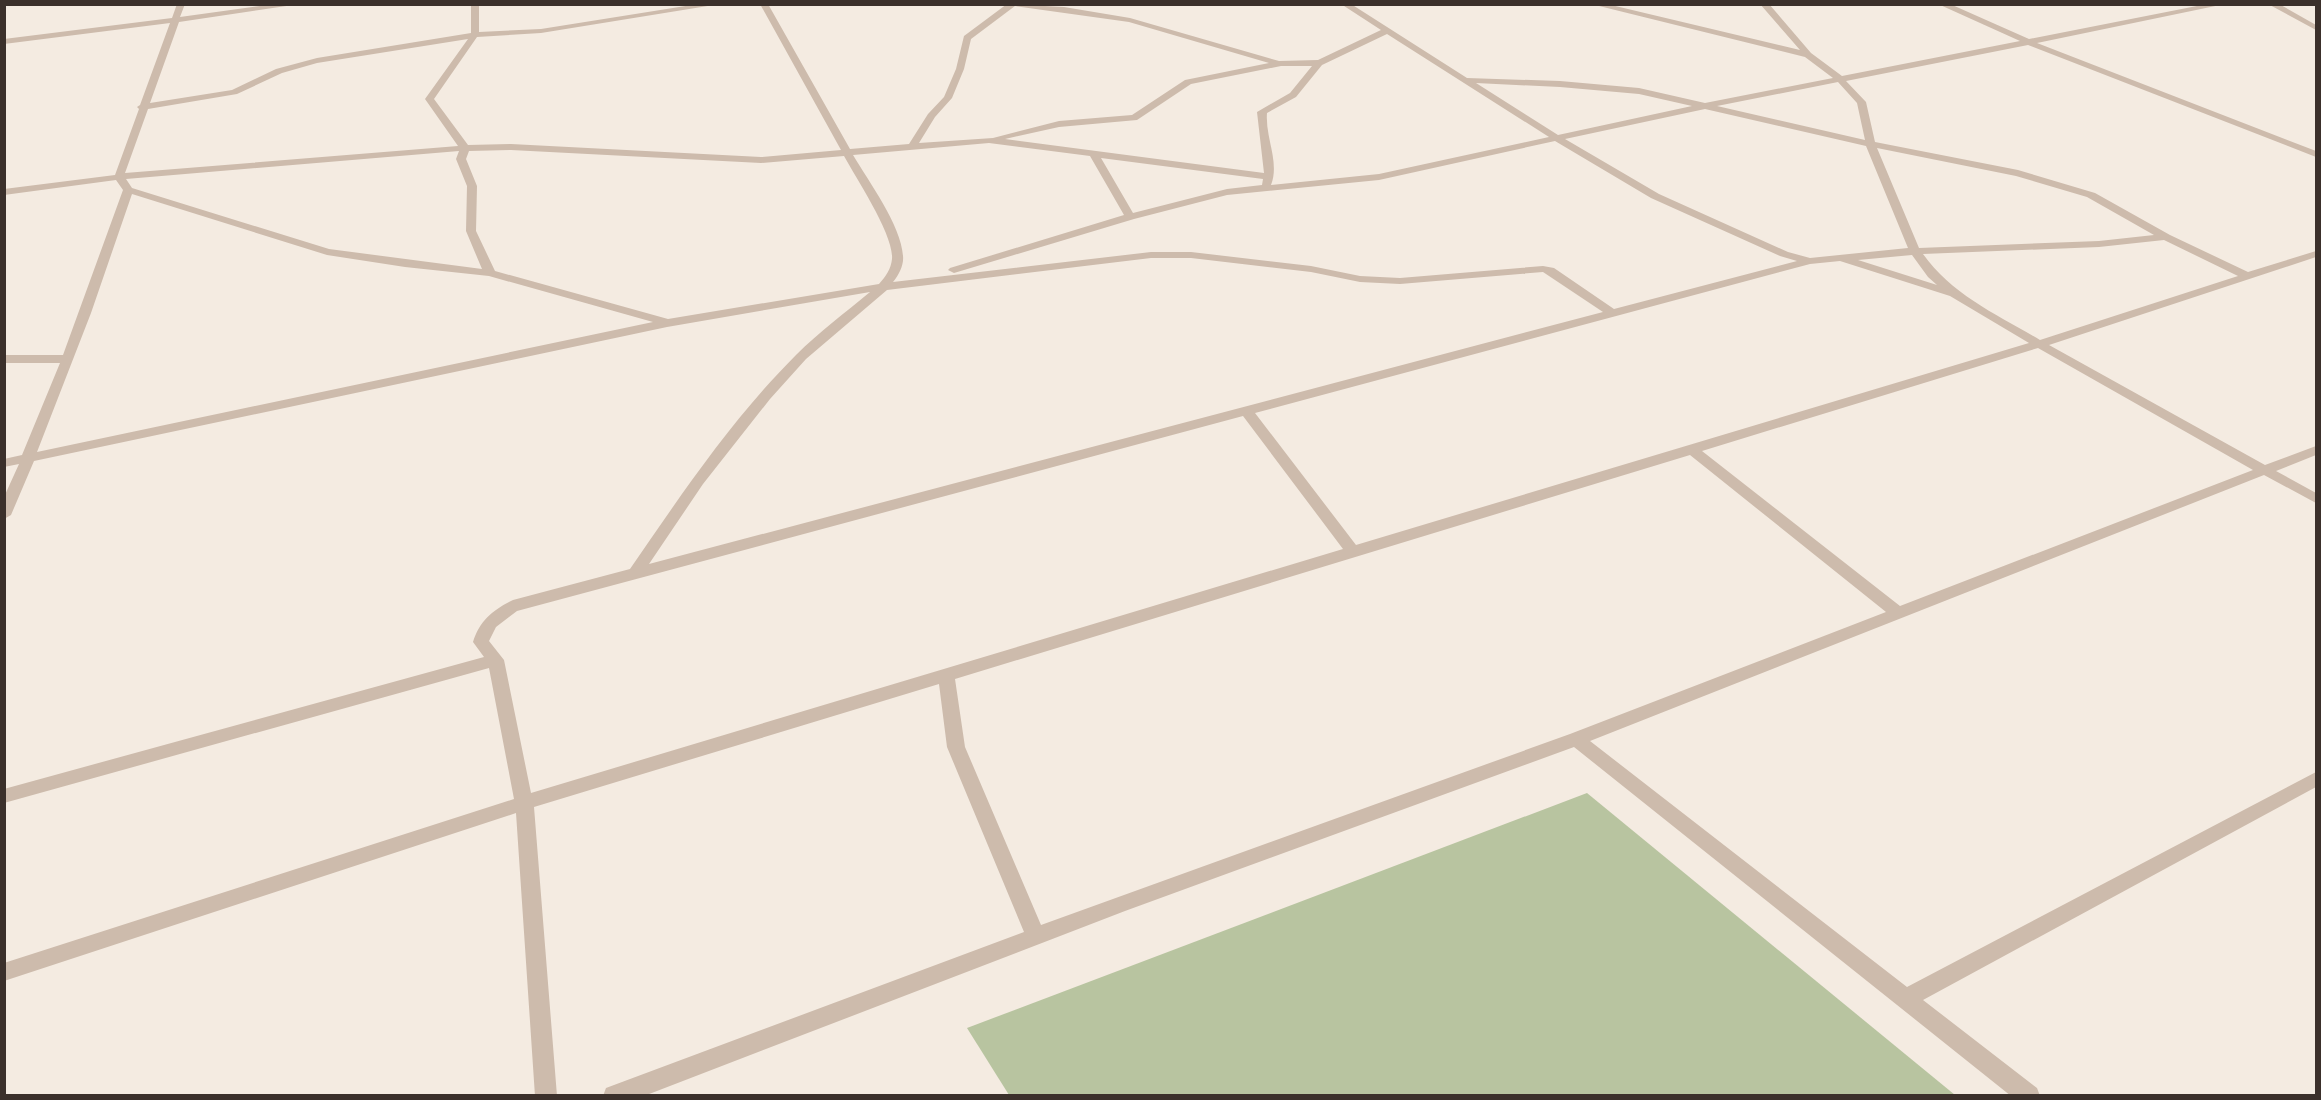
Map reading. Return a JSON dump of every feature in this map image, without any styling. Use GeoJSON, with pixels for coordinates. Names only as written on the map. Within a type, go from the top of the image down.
{"type":"FeatureCollection","features":[{"type":"Feature","properties":{"kind":"street"},"geometry":{"type":"LineString","coordinates":[[119,177],[142,107],[181,4]]}},
{"type":"Feature","properties":{"kind":"street"},"geometry":{"type":"LineString","coordinates":[[4,42],[296,4]]}},
{"type":"Feature","properties":{"kind":"street"},"geometry":{"type":"LineString","coordinates":[[465,147],[429,99],[474,35],[475,4]]}},
{"type":"Feature","properties":{"kind":"street"},"geometry":{"type":"LineString","coordinates":[[142,107],[234,92],[279,71],[317,61],[474,35],[541,31],[716,4]]}},
{"type":"Feature","properties":{"kind":"street"},"geometry":{"type":"LineString","coordinates":[[635,573],[698,481],[765,396],[802,356],[882,288],[894,273],[898,257],[894,240],[764,4]]}},
{"type":"Feature","properties":{"kind":"street"},"geometry":{"type":"LineString","coordinates":[[913,145],[931,116],[948,98],[960,69],[967,38],[1015,4],[1064,9],[1130,20],[1281,63]]}},
{"type":"Feature","properties":{"kind":"street"},"geometry":{"type":"LineString","coordinates":[[1345,4],[1554,138],[1655,196],[1773,250],[1810,261]]}},
{"type":"Feature","properties":{"kind":"street"},"geometry":{"type":"LineString","coordinates":[[1595,4],[1808,56]]}},
{"type":"Feature","properties":{"kind":"street"},"geometry":{"type":"LineString","coordinates":[[1764,4],[1808,56],[1840,80],[1864,109],[1869,144],[1915,251],[1932,276],[1955,295],[2039,344],[2316,499]]}},
{"type":"Feature","properties":{"kind":"street"},"geometry":{"type":"LineString","coordinates":[[1942,4],[2028,42],[2316,154]]}},
{"type":"Feature","properties":{"kind":"street"},"geometry":{"type":"LineString","coordinates":[[917,281],[1130,217],[1267,182],[1379,177],[1705,106],[2221,4]]}},
{"type":"Feature","properties":{"kind":"street"},"geometry":{"type":"LineString","coordinates":[[2272,4],[2316,28]]}},
{"type":"Feature","properties":{"kind":"street"},"geometry":{"type":"LineString","coordinates":[[1267,182],[1266,139],[1261,124],[1263,112],[1293,95],[1319,63],[1386,31]]}},
{"type":"Feature","properties":{"kind":"street"},"geometry":{"type":"LineString","coordinates":[[4,192],[119,177],[465,147],[511,147],[761,160],[989,140],[1059,124],[1134,118],[1188,82],[1281,63],[1319,63]]}},
{"type":"Feature","properties":{"kind":"street"},"geometry":{"type":"LineString","coordinates":[[1464,80],[1640,91],[1869,144],[1969,162],[2076,188],[2166,237],[2248,277]]}},
{"type":"Feature","properties":{"kind":"street"},"geometry":{"type":"LineString","coordinates":[[989,140],[1093,153],[1267,182]]}},
{"type":"Feature","properties":{"kind":"street"},"geometry":{"type":"LineString","coordinates":[[465,147],[461,159],[472,186],[471,231],[490,273]]}},
{"type":"Feature","properties":{"kind":"street"},"geometry":{"type":"LineString","coordinates":[[1093,153],[1130,217]]}},
{"type":"Feature","properties":{"kind":"street"},"geometry":{"type":"LineString","coordinates":[[119,177],[128,190],[327,252],[405,264],[490,273],[667,323]]}},
{"type":"Feature","properties":{"kind":"street"},"geometry":{"type":"LineString","coordinates":[[4,515],[29,458],[128,190]]}},
{"type":"Feature","properties":{"kind":"street"},"geometry":{"type":"LineString","coordinates":[[546,1095],[525,803],[496,660],[481,642],[484,631],[494,616],[519,604],[1245,409],[1810,261],[1915,251],[2099,244],[2166,237]]}},
{"type":"Feature","properties":{"kind":"street"},"geometry":{"type":"LineString","coordinates":[[4,972],[525,803],[2039,344],[2316,254]]}},
{"type":"Feature","properties":{"kind":"street"},"geometry":{"type":"LineString","coordinates":[[4,463],[667,323],[917,281],[1152,255],[1191,255],[1311,269],[1360,279],[1400,281],[1543,269],[1550,270],[1612,313]]}},
{"type":"Feature","properties":{"kind":"street"},"geometry":{"type":"LineString","coordinates":[[1840,257],[1955,295]]}},
{"type":"Feature","properties":{"kind":"street"},"geometry":{"type":"LineString","coordinates":[[4,359],[65,359]]}},
{"type":"Feature","properties":{"kind":"street"},"geometry":{"type":"LineString","coordinates":[[1245,409],[1354,553]]}},
{"type":"Feature","properties":{"kind":"street"},"geometry":{"type":"LineString","coordinates":[[1691,449],[1897,612]]}},
{"type":"Feature","properties":{"kind":"street"},"geometry":{"type":"LineString","coordinates":[[614,1095],[1576,739],[2316,450]]}},
{"type":"Feature","properties":{"kind":"street"},"geometry":{"type":"LineString","coordinates":[[4,796],[496,660]]}},
{"type":"Feature","properties":{"kind":"street"},"geometry":{"type":"LineString","coordinates":[[946,676],[956,747],[1036,937]]}},
{"type":"Feature","properties":{"kind":"street"},"geometry":{"type":"LineString","coordinates":[[1576,739],[2030,1095]]}},
{"type":"Feature","properties":{"kind":"street"},"geometry":{"type":"LineString","coordinates":[[1905,999],[2316,778]]}},
{"type":"Feature","properties":{"kind":"green space"},"geometry":{"type":"Polygon","coordinates":[[[1587,793],[1955,1095],[1009,1095],[967,1028],[1587,793]]]}}]}
